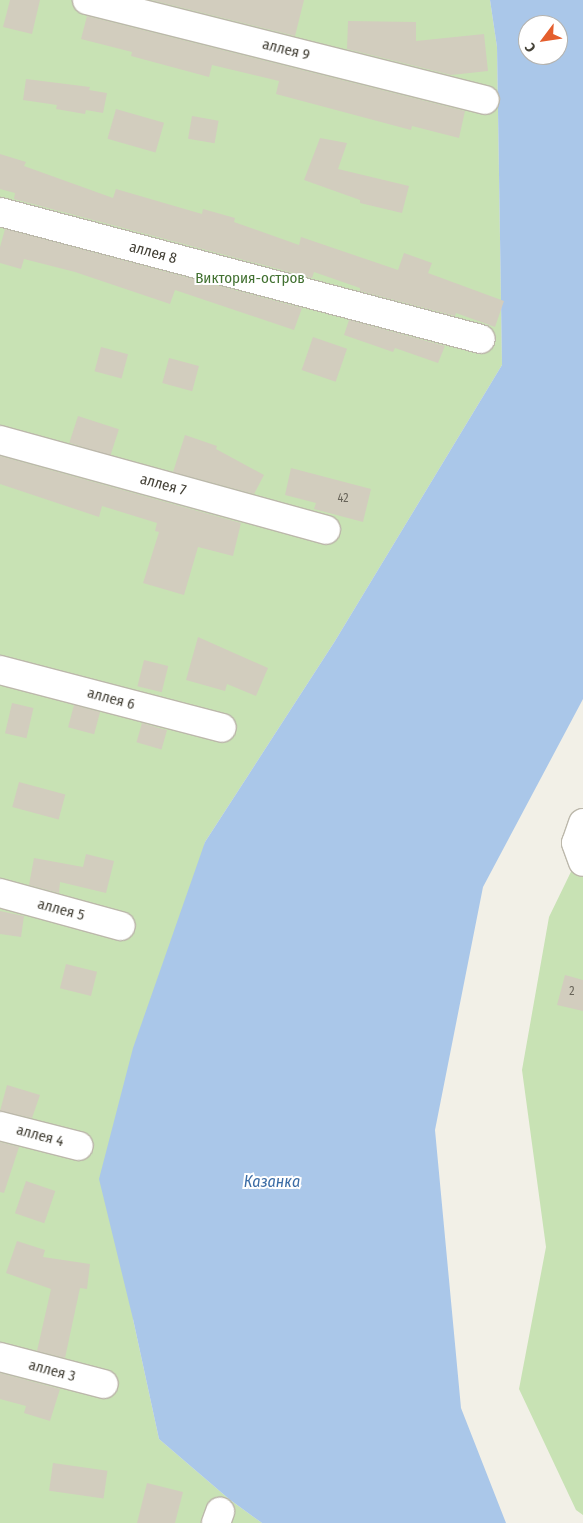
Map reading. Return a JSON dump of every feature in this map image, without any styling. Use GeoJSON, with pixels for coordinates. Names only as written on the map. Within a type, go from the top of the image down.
{"type":"FeatureCollection","features":[{"type":"Feature","properties":{"kind":"lane","name":"аллея 9"},"geometry":{"type":"LineString","coordinates":[[87,0],[485,100]]}},
{"type":"Feature","properties":{"kind":"lane","name":"аллея 8"},"geometry":{"type":"LineString","coordinates":[[0,212],[481,339]]}},
{"type":"Feature","properties":{"kind":"lane","name":"аллея 7"},"geometry":{"type":"LineString","coordinates":[[0,440],[326,530]]}},
{"type":"Feature","properties":{"kind":"lane","name":"аллея 6"},"geometry":{"type":"LineString","coordinates":[[0,670],[222,728]]}},
{"type":"Feature","properties":{"kind":"lane"},"geometry":{"type":"LineString","coordinates":[[583,822],[576,843],[583,862]]}},
{"type":"Feature","properties":{"kind":"lane","name":"аллея 5"},"geometry":{"type":"LineString","coordinates":[[0,893],[121,926]]}},
{"type":"Feature","properties":{"kind":"lane","name":"аллея 4"},"geometry":{"type":"LineString","coordinates":[[0,1126],[79,1146]]}},
{"type":"Feature","properties":{"kind":"lane","name":"аллея 3"},"geometry":{"type":"LineString","coordinates":[[0,1357],[104,1384]]}},
{"type":"Feature","properties":{"kind":"green space","name":"Виктория-остров"},"geometry":{"type":"Polygon","coordinates":[[[0,0],[490,0],[497,47],[502,365],[335,641],[205,842],[133,1319],[159,1439],[229,1499],[262,1523],[0,1523],[0,0]]]}},
{"type":"Feature","properties":{"kind":"green space"},"geometry":{"type":"Polygon","coordinates":[[[583,847],[583,1515],[576,1510],[519,1389],[546,1247],[522,1070],[549,917],[583,847]]]}},
{"type":"Feature","properties":{"kind":"water","name":"Казанка"},"geometry":{"type":"Polygon","coordinates":[[[490,0],[583,0],[583,699],[483,887],[435,1130],[461,1408],[506,1523],[262,1523],[229,1499],[159,1439],[133,1319],[99,1179],[133,1048],[205,842],[335,641],[502,365],[497,47],[490,0]]]}},
{"type":"Feature","properties":{"kind":"building"},"geometry":{"type":"Polygon","coordinates":[[[10,0],[40,0],[32,34],[3,27],[10,0]]]}},
{"type":"Feature","properties":{"kind":"building"},"geometry":{"type":"Polygon","coordinates":[[[151,0],[304,0],[295,36],[151,0]]]}},
{"type":"Feature","properties":{"kind":"building"},"geometry":{"type":"Polygon","coordinates":[[[87,16],[465,111],[459,138],[412,126],[411,130],[276,94],[279,81],[212,65],[209,77],[131,56],[132,52],[81,39],[87,16]]]}},
{"type":"Feature","properties":{"kind":"building"},"geometry":{"type":"Polygon","coordinates":[[[348,21],[416,22],[416,41],[484,34],[488,71],[451,75],[347,49],[348,21]]]}},
{"type":"Feature","properties":{"kind":"building"},"geometry":{"type":"Polygon","coordinates":[[[26,79],[90,87],[89,90],[107,93],[103,113],[86,110],[85,114],[56,109],[57,105],[23,100],[26,79]]]}},
{"type":"Feature","properties":{"kind":"building"},"geometry":{"type":"Polygon","coordinates":[[[116,109],[164,123],[156,153],[107,139],[116,109]]]}},
{"type":"Feature","properties":{"kind":"building"},"geometry":{"type":"Polygon","coordinates":[[[192,116],[219,121],[215,143],[188,139],[192,116]]]}},
{"type":"Feature","properties":{"kind":"building"},"geometry":{"type":"Polygon","coordinates":[[[320,138],[347,143],[338,169],[409,186],[402,213],[360,203],[360,200],[304,180],[320,138]]]}},
{"type":"Feature","properties":{"kind":"building"},"geometry":{"type":"Polygon","coordinates":[[[0,154],[26,162],[24,166],[113,198],[116,189],[202,214],[203,209],[235,218],[234,222],[299,245],[301,237],[398,270],[404,253],[432,263],[428,273],[504,301],[495,327],[456,313],[455,316],[360,291],[360,288],[314,272],[312,278],[14,199],[15,193],[0,189],[0,154]]]}},
{"type":"Feature","properties":{"kind":"building"},"geometry":{"type":"Polygon","coordinates":[[[5,229],[302,308],[294,330],[175,290],[170,304],[75,272],[24,259],[21,269],[0,263],[0,247],[5,229]]]}},
{"type":"Feature","properties":{"kind":"building"},"geometry":{"type":"Polygon","coordinates":[[[349,320],[445,346],[438,363],[395,348],[393,352],[344,335],[349,320]]]}},
{"type":"Feature","properties":{"kind":"building"},"geometry":{"type":"Polygon","coordinates":[[[313,337],[347,349],[336,382],[302,370],[313,337]]]}},
{"type":"Feature","properties":{"kind":"building"},"geometry":{"type":"Polygon","coordinates":[[[101,347],[128,354],[122,378],[95,371],[101,347]]]}},
{"type":"Feature","properties":{"kind":"building"},"geometry":{"type":"Polygon","coordinates":[[[169,358],[199,366],[192,391],[162,383],[169,358]]]}},
{"type":"Feature","properties":{"kind":"building"},"geometry":{"type":"Polygon","coordinates":[[[78,416],[119,429],[110,456],[69,443],[78,416]]]}},
{"type":"Feature","properties":{"kind":"building"},"geometry":{"type":"Polygon","coordinates":[[[185,435],[217,446],[216,449],[264,475],[254,494],[173,472],[185,435]]]}},
{"type":"Feature","properties":{"kind":"building"},"geometry":{"type":"Polygon","coordinates":[[[0,456],[241,523],[233,556],[198,547],[184,595],[143,583],[159,532],[155,531],[157,523],[102,506],[99,517],[0,484],[0,456]]]}},
{"type":"Feature","properties":{"kind":"building"},"geometry":{"type":"Polygon","coordinates":[[[291,468],[371,489],[363,522],[314,509],[316,503],[285,495],[291,468]]]}},
{"type":"Feature","properties":{"kind":"building"},"geometry":{"type":"Polygon","coordinates":[[[198,637],[268,668],[256,696],[227,684],[225,691],[186,680],[198,637]]]}},
{"type":"Feature","properties":{"kind":"building"},"geometry":{"type":"Polygon","coordinates":[[[144,660],[168,666],[162,692],[137,686],[144,660]]]}},
{"type":"Feature","properties":{"kind":"building"},"geometry":{"type":"Polygon","coordinates":[[[12,703],[33,708],[26,738],[5,733],[12,703]]]}},
{"type":"Feature","properties":{"kind":"building"},"geometry":{"type":"Polygon","coordinates":[[[74,705],[100,712],[94,734],[68,727],[74,705]]]}},
{"type":"Feature","properties":{"kind":"building"},"geometry":{"type":"Polygon","coordinates":[[[142,723],[167,730],[161,749],[136,742],[142,723]]]}},
{"type":"Feature","properties":{"kind":"building"},"geometry":{"type":"Polygon","coordinates":[[[19,782],[65,794],[59,820],[12,807],[19,782]]]}},
{"type":"Feature","properties":{"kind":"building"},"geometry":{"type":"Polygon","coordinates":[[[86,854],[114,861],[106,893],[60,882],[59,893],[29,885],[34,858],[83,867],[86,854]]]}},
{"type":"Feature","properties":{"kind":"building"},"geometry":{"type":"Polygon","coordinates":[[[0,911],[24,916],[21,937],[0,934],[0,911]]]}},
{"type":"Feature","properties":{"kind":"building"},"geometry":{"type":"Polygon","coordinates":[[[66,964],[97,972],[91,996],[60,988],[66,964]]]}},
{"type":"Feature","properties":{"kind":"building"},"geometry":{"type":"Polygon","coordinates":[[[565,975],[583,980],[583,1011],[557,1005],[565,975]]]}},
{"type":"Feature","properties":{"kind":"building"},"geometry":{"type":"Polygon","coordinates":[[[7,1085],[40,1095],[32,1118],[0,1111],[7,1085]]]}},
{"type":"Feature","properties":{"kind":"building"},"geometry":{"type":"Polygon","coordinates":[[[0,1142],[19,1147],[4,1193],[0,1192],[0,1142]]]}},
{"type":"Feature","properties":{"kind":"building"},"geometry":{"type":"Polygon","coordinates":[[[26,1181],[55,1191],[44,1223],[15,1213],[26,1181]]]}},
{"type":"Feature","properties":{"kind":"building"},"geometry":{"type":"Polygon","coordinates":[[[17,1241],[45,1250],[43,1257],[90,1264],[87,1289],[80,1288],[65,1358],[37,1351],[51,1289],[6,1273],[17,1241]]]}},
{"type":"Feature","properties":{"kind":"building"},"geometry":{"type":"Polygon","coordinates":[[[0,1373],[60,1389],[50,1421],[24,1413],[26,1406],[0,1399],[0,1373]]]}},
{"type":"Feature","properties":{"kind":"building"},"geometry":{"type":"Polygon","coordinates":[[[53,1463],[107,1471],[104,1498],[49,1491],[53,1463]]]}},
{"type":"Feature","properties":{"kind":"building"},"geometry":{"type":"Polygon","coordinates":[[[147,1483],[183,1492],[175,1523],[137,1523],[147,1483]]]}}]}
